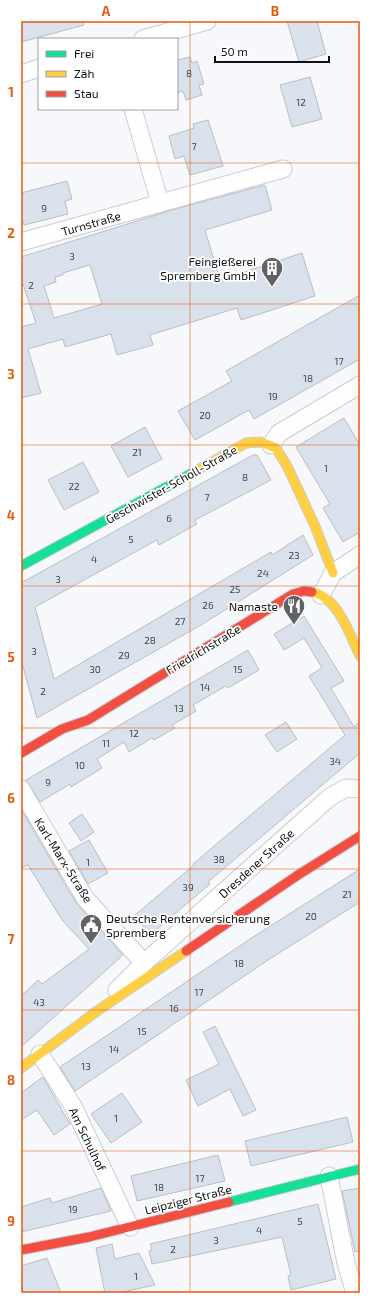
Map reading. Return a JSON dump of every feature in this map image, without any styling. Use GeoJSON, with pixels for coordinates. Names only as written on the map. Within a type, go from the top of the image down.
{"type":"FeatureCollection","features":[{"type":"Feature","properties":{"kind":"street"},"geometry":{"type":"LineString","coordinates":[[147,38],[207,21]]}},
{"type":"Feature","properties":{"kind":"street"},"geometry":{"type":"LineString","coordinates":[[21,74],[38,68]]}},
{"type":"Feature","properties":{"kind":"street"},"geometry":{"type":"LineString","coordinates":[[133,110],[160,203]]}},
{"type":"Feature","properties":{"kind":"street","name":"Turnstraße"},"geometry":{"type":"LineString","coordinates":[[21,242],[283,169]]}},
{"type":"Feature","properties":{"kind":"street"},"geometry":{"type":"LineString","coordinates":[[333,573],[315,526],[287,466],[276,448],[271,445],[279,433],[358,389]]}},
{"type":"Feature","properties":{"kind":"street","name":"Geschwister-Scholl-Straße"},"geometry":{"type":"LineString","coordinates":[[21,566],[246,443],[261,442],[271,445]]}},
{"type":"Feature","properties":{"kind":"street"},"geometry":{"type":"LineString","coordinates":[[360,555],[333,573],[321,595],[328,600],[342,618],[360,656]]}},
{"type":"Feature","properties":{"kind":"street","name":"Friedrichstraße"},"geometry":{"type":"LineString","coordinates":[[21,753],[62,729],[88,720],[293,594],[306,591],[321,595]]}},
{"type":"Feature","properties":{"kind":"street","name":"Friedrichstraße"},"geometry":{"type":"LineString","coordinates":[[74,735],[88,720]]}},
{"type":"Feature","properties":{"kind":"street","name":"Dresdener Straße"},"geometry":{"type":"LineString","coordinates":[[110,1003],[112,994],[144,963],[330,797],[346,788],[360,789]]}},
{"type":"Feature","properties":{"kind":"street","name":"Karl-Marx-Straße"},"geometry":{"type":"LineString","coordinates":[[21,789],[85,898],[144,963]]}},
{"type":"Feature","properties":{"kind":"street","name":"Dresdener Straße"},"geometry":{"type":"LineString","coordinates":[[21,1068],[110,1003],[298,875],[360,836]]}},
{"type":"Feature","properties":{"kind":"street","name":"Am Schulhof"},"geometry":{"type":"LineString","coordinates":[[40,1054],[73,1106],[130,1227]]}},
{"type":"Feature","properties":{"kind":"street","name":"Leipziger Straße"},"geometry":{"type":"LineString","coordinates":[[21,1250],[89,1237],[360,1169]]}},
{"type":"Feature","properties":{"kind":"street"},"geometry":{"type":"LineString","coordinates":[[329,1176],[346,1263],[355,1293]]}},
{"type":"Feature","properties":{"kind":"building"},"geometry":{"type":"Polygon","coordinates":[[[21,21],[83,21],[84,25],[21,42],[21,21]]]}},
{"type":"Feature","properties":{"kind":"building"},"geometry":{"type":"Polygon","coordinates":[[[287,21],[317,21],[326,54],[299,62],[287,21]]]}},
{"type":"Feature","properties":{"kind":"building"},"geometry":{"type":"Polygon","coordinates":[[[190,57],[192,63],[197,61],[204,84],[199,85],[202,95],[186,100],[183,91],[178,93],[178,60],[190,57]]]}},
{"type":"Feature","properties":{"kind":"building"},"geometry":{"type":"Polygon","coordinates":[[[310,77],[322,119],[292,127],[280,85],[310,77]]]}},
{"type":"Feature","properties":{"kind":"building"},"geometry":{"type":"Polygon","coordinates":[[[208,120],[223,166],[190,175],[184,156],[175,159],[169,136],[194,128],[193,124],[208,120]]]}},
{"type":"Feature","properties":{"kind":"building"},"geometry":{"type":"Polygon","coordinates":[[[67,181],[72,199],[65,201],[68,214],[24,225],[21,215],[21,193],[67,181]]]}},
{"type":"Feature","properties":{"kind":"building"},"geometry":{"type":"Polygon","coordinates":[[[265,185],[272,210],[205,230],[220,280],[302,253],[315,296],[241,320],[237,308],[150,335],[153,345],[117,355],[111,334],[65,347],[63,339],[28,349],[41,393],[21,398],[21,327],[36,323],[23,284],[21,284],[21,257],[179,208],[265,185]],[[90,265],[63,273],[63,275],[55,277],[56,282],[44,286],[54,318],[102,304],[90,265]]]}},
{"type":"Feature","properties":{"kind":"building"},"geometry":{"type":"Polygon","coordinates":[[[360,295],[360,359],[254,419],[249,410],[195,440],[178,411],[232,381],[226,371],[360,295]]]}},
{"type":"Feature","properties":{"kind":"building"},"geometry":{"type":"Polygon","coordinates":[[[344,418],[360,445],[360,532],[343,542],[323,508],[330,504],[296,447],[344,418]]]}},
{"type":"Feature","properties":{"kind":"building"},"geometry":{"type":"Polygon","coordinates":[[[145,427],[162,459],[128,477],[111,446],[145,427]]]}},
{"type":"Feature","properties":{"kind":"building"},"geometry":{"type":"Polygon","coordinates":[[[253,455],[257,455],[271,480],[195,520],[197,524],[159,545],[157,540],[35,607],[54,679],[271,552],[272,555],[303,535],[313,555],[201,625],[37,718],[21,659],[21,583],[253,455]]]}},
{"type":"Feature","properties":{"kind":"building"},"geometry":{"type":"Polygon","coordinates":[[[83,462],[99,492],[64,510],[48,480],[83,462]]]}},
{"type":"Feature","properties":{"kind":"building"},"geometry":{"type":"Polygon","coordinates":[[[304,616],[344,681],[331,688],[354,727],[360,721],[360,753],[208,882],[210,884],[150,935],[134,916],[345,735],[309,676],[322,668],[304,638],[284,650],[274,634],[304,616]]]}},
{"type":"Feature","properties":{"kind":"building"},"geometry":{"type":"Polygon","coordinates":[[[248,650],[259,670],[228,688],[226,686],[193,705],[196,711],[172,725],[175,728],[154,740],[152,738],[129,752],[124,742],[97,759],[102,768],[71,787],[70,784],[40,802],[26,780],[248,650]]]}},
{"type":"Feature","properties":{"kind":"building"},"geometry":{"type":"Polygon","coordinates":[[[286,722],[297,739],[277,752],[265,735],[286,722]]]}},
{"type":"Feature","properties":{"kind":"building"},"geometry":{"type":"Polygon","coordinates":[[[21,809],[76,903],[123,955],[21,1047],[21,996],[38,980],[42,984],[89,949],[62,920],[28,865],[21,868],[21,809]]]}},
{"type":"Feature","properties":{"kind":"building"},"geometry":{"type":"Polygon","coordinates":[[[82,814],[94,832],[81,841],[69,823],[82,814]]]}},
{"type":"Feature","properties":{"kind":"building"},"geometry":{"type":"Polygon","coordinates":[[[89,840],[108,873],[88,884],[69,851],[89,840]]]}},
{"type":"Feature","properties":{"kind":"building"},"geometry":{"type":"Polygon","coordinates":[[[360,869],[360,902],[268,960],[75,1091],[60,1067],[253,937],[360,869]]]}},
{"type":"Feature","properties":{"kind":"building"},"geometry":{"type":"Polygon","coordinates":[[[215,1026],[256,1110],[243,1116],[230,1089],[198,1106],[186,1080],[219,1064],[203,1032],[215,1026]]]}},
{"type":"Feature","properties":{"kind":"building"},"geometry":{"type":"Polygon","coordinates":[[[43,1077],[70,1124],[54,1135],[37,1110],[21,1120],[21,1093],[43,1077]]]}},
{"type":"Feature","properties":{"kind":"building"},"geometry":{"type":"Polygon","coordinates":[[[122,1093],[142,1122],[111,1143],[91,1114],[122,1093]]]}},
{"type":"Feature","properties":{"kind":"building"},"geometry":{"type":"Polygon","coordinates":[[[347,1117],[353,1142],[251,1166],[245,1141],[347,1117]]]}},
{"type":"Feature","properties":{"kind":"building"},"geometry":{"type":"Polygon","coordinates":[[[218,1155],[225,1181],[137,1201],[131,1176],[218,1155]]]}},
{"type":"Feature","properties":{"kind":"building"},"geometry":{"type":"Polygon","coordinates":[[[101,1188],[111,1211],[21,1232],[21,1207],[50,1198],[52,1203],[101,1188]]]}},
{"type":"Feature","properties":{"kind":"building"},"geometry":{"type":"Polygon","coordinates":[[[360,1188],[360,1251],[355,1252],[342,1191],[360,1188]]]}},
{"type":"Feature","properties":{"kind":"building"},"geometry":{"type":"Polygon","coordinates":[[[318,1204],[336,1279],[291,1290],[288,1276],[291,1275],[282,1237],[152,1264],[149,1251],[152,1250],[150,1244],[318,1204]]]}},
{"type":"Feature","properties":{"kind":"building"},"geometry":{"type":"Polygon","coordinates":[[[112,1244],[115,1259],[139,1253],[155,1285],[118,1293],[105,1293],[96,1248],[112,1244]]]}},
{"type":"Feature","properties":{"kind":"building"},"geometry":{"type":"Polygon","coordinates":[[[47,1258],[61,1293],[24,1293],[21,1286],[21,1266],[47,1258]]]}},
{"type":"Feature","properties":{"kind":"traffic: fast"},"geometry":{"type":"LineString","coordinates":[[21,566],[194,472]]}},
{"type":"Feature","properties":{"kind":"traffic: fast"},"geometry":{"type":"LineString","coordinates":[[229,1202],[360,1169]]}},
{"type":"Feature","properties":{"kind":"traffic: slow"},"geometry":{"type":"LineString","coordinates":[[194,472],[246,443],[261,442],[276,448],[287,466],[315,526],[333,573]]}},
{"type":"Feature","properties":{"kind":"traffic: slow"},"geometry":{"type":"LineString","coordinates":[[312,592],[321,595],[336,609],[342,618],[360,656]]}},
{"type":"Feature","properties":{"kind":"traffic: slow"},"geometry":{"type":"LineString","coordinates":[[21,1068],[97,1011],[186,951]]}},
{"type":"Feature","properties":{"kind":"traffic: jam"},"geometry":{"type":"LineString","coordinates":[[21,753],[62,729],[88,720],[293,594],[304,591],[312,592]]}},
{"type":"Feature","properties":{"kind":"traffic: jam"},"geometry":{"type":"LineString","coordinates":[[186,951],[298,875],[360,836]]}},
{"type":"Feature","properties":{"kind":"traffic: jam"},"geometry":{"type":"LineString","coordinates":[[21,1250],[89,1237],[229,1202]]}},
{"type":"Feature","properties":{"kind":"place","name":"Feingießerei Spremberg GmbH"},"geometry":{"type":"Point","coordinates":[272,288]}},
{"type":"Feature","properties":{"kind":"place","name":"Namaste"},"geometry":{"type":"Point","coordinates":[294,626]}},
{"type":"Feature","properties":{"kind":"place","name":"Deutsche Rentenversicherung Spremberg"},"geometry":{"type":"Point","coordinates":[91,944]}}]}
